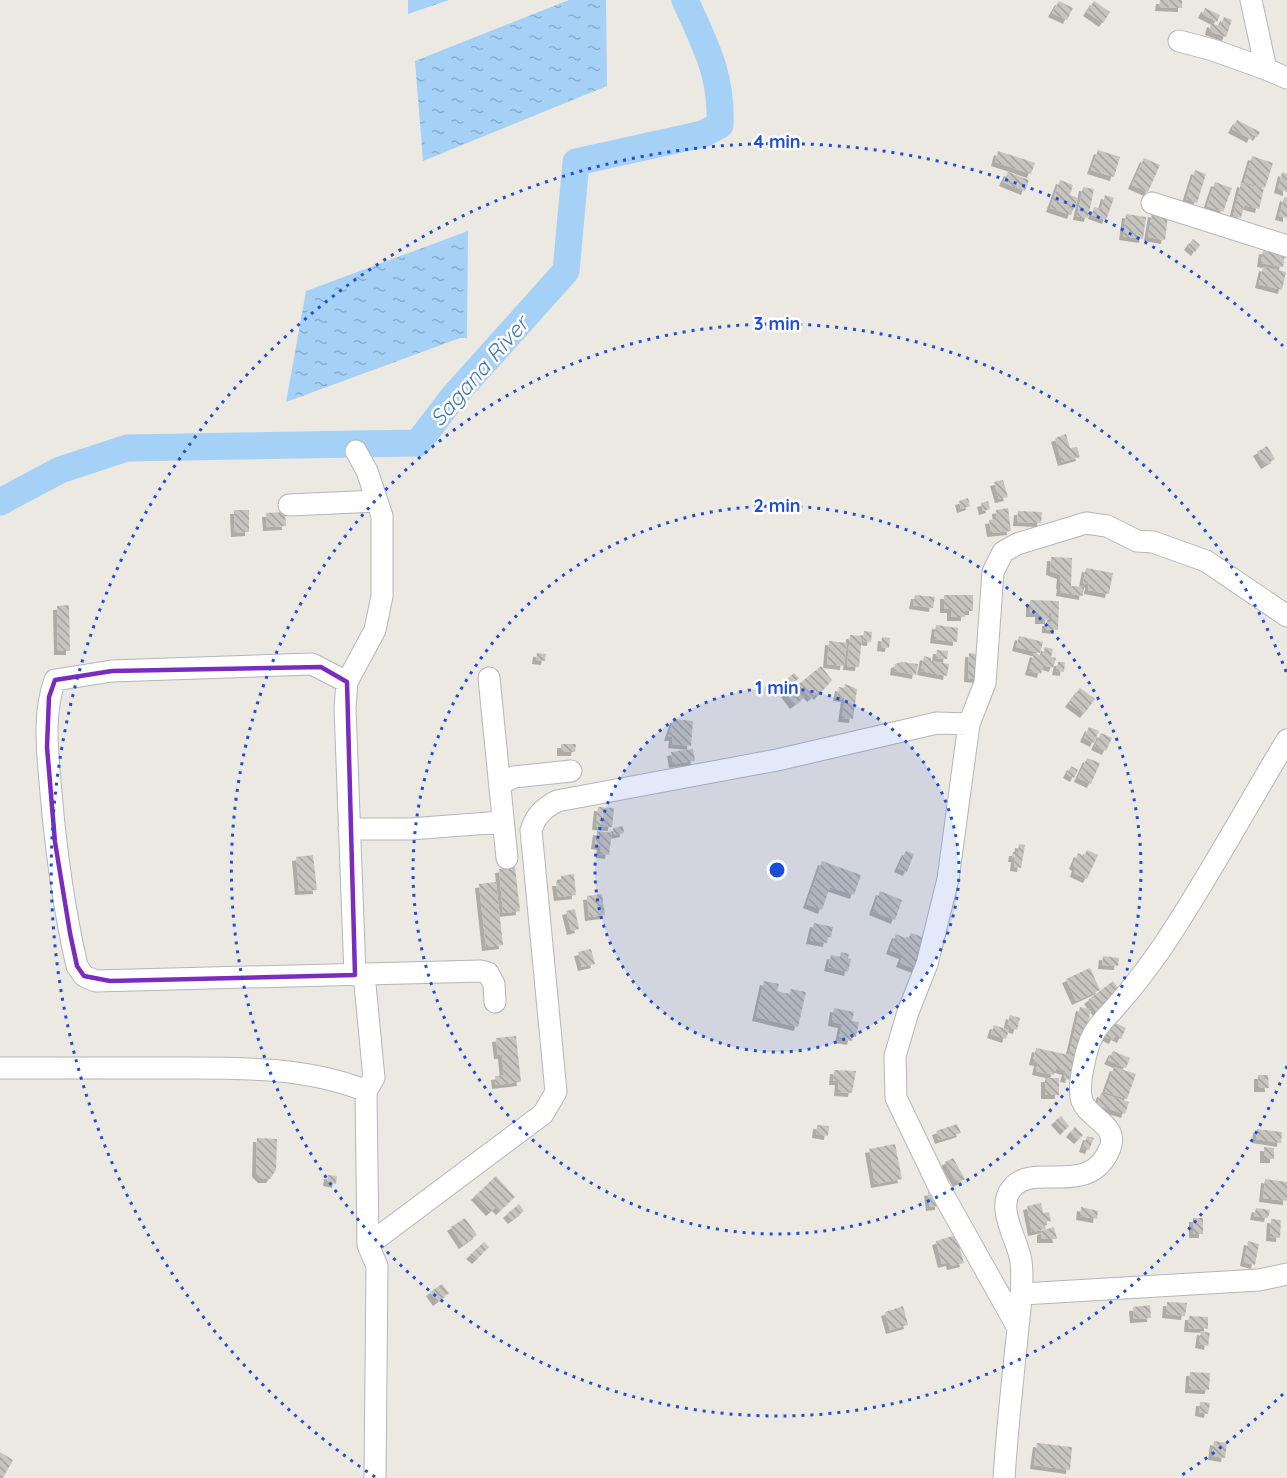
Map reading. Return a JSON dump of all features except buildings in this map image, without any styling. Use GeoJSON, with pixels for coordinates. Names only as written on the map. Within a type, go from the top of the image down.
{"type":"FeatureCollection","features":[{"type":"Feature","properties":{"kind":"street"},"geometry":{"type":"LineString","coordinates":[[1251,0],[1266,69]]}},
{"type":"Feature","properties":{"kind":"street"},"geometry":{"type":"LineString","coordinates":[[1179,41],[1213,50],[1287,78]]}},
{"type":"Feature","properties":{"kind":"street"},"geometry":{"type":"LineString","coordinates":[[1152,204],[1287,246]]}},
{"type":"Feature","properties":{"kind":"street"},"geometry":{"type":"LineString","coordinates":[[356,452],[367,471],[382,516],[380,613],[375,630],[347,682],[345,708],[360,975],[374,1078],[366,1091],[368,1245],[377,1266],[375,1478]]}},
{"type":"Feature","properties":{"kind":"street"},"geometry":{"type":"LineString","coordinates":[[289,505],[377,501]]}},
{"type":"Feature","properties":{"kind":"street"},"geometry":{"type":"LineString","coordinates":[[1018,1328],[939,1187],[897,1098],[895,1056],[908,1012],[927,964],[948,879],[969,724],[985,683],[993,572],[1003,552],[1017,544],[1086,523],[1107,526],[1137,540],[1153,542],[1206,561],[1287,616]]}},
{"type":"Feature","properties":{"kind":"street"},"geometry":{"type":"LineString","coordinates":[[347,682],[312,664],[112,671],[68,676],[55,680],[49,697],[47,747],[56,842],[77,966],[84,976],[96,981],[481,971],[488,973],[494,984],[495,1002]]}},
{"type":"Feature","properties":{"kind":"street"},"geometry":{"type":"LineString","coordinates":[[489,678],[507,858]]}},
{"type":"Feature","properties":{"kind":"street"},"geometry":{"type":"LineString","coordinates":[[368,1245],[543,1114],[556,1092],[531,830],[534,820],[547,807],[557,801],[828,749],[937,723],[969,724]]}},
{"type":"Feature","properties":{"kind":"street"},"geometry":{"type":"LineString","coordinates":[[1004,1478],[1022,1294],[1022,1262],[1011,1228],[1007,1207],[1008,1194],[1018,1182],[1028,1177],[1072,1178],[1096,1167],[1105,1157],[1111,1146],[1109,1129],[1083,1103],[1081,1094],[1086,1054],[1093,1034],[1143,975],[1204,885],[1287,740]]}},
{"type":"Feature","properties":{"kind":"street"},"geometry":{"type":"LineString","coordinates":[[501,784],[514,777],[572,771]]}},
{"type":"Feature","properties":{"kind":"street"},"geometry":{"type":"LineString","coordinates":[[350,829],[410,830],[502,822]]}},
{"type":"Feature","properties":{"kind":"street"},"geometry":{"type":"LineString","coordinates":[[0,1068],[213,1068],[310,1076],[366,1091]]}},
{"type":"Feature","properties":{"kind":"street"},"geometry":{"type":"LineString","coordinates":[[1022,1294],[1259,1280],[1287,1274]]}},
{"type":"Feature","properties":{"kind":"highlighted area"},"geometry":{"type":"Polygon","coordinates":[[[321,667],[347,682],[355,975],[110,981],[84,976],[77,966],[55,842],[47,747],[49,697],[55,680],[112,671],[321,667]]]}},
{"type":"Feature","properties":{"kind":"water"},"geometry":{"type":"Polygon","coordinates":[[[408,0],[449,0],[408,14],[408,0]]]}},
{"type":"Feature","properties":{"kind":"water"},"geometry":{"type":"Polygon","coordinates":[[[569,0],[606,0],[607,86],[423,161],[415,61],[569,0]]]}},
{"type":"Feature","properties":{"kind":"water"},"geometry":{"type":"Polygon","coordinates":[[[468,231],[467,338],[460,338],[286,402],[306,291],[468,231]]]}},
{"type":"Feature","properties":{"kind":"waterway","name":"Sagana River"},"geometry":{"type":"LineString","coordinates":[[0,502],[60,470],[127,448],[418,443],[453,397],[566,271],[576,162],[703,134],[720,125],[718,90],[711,60],[685,0]]}}]}
